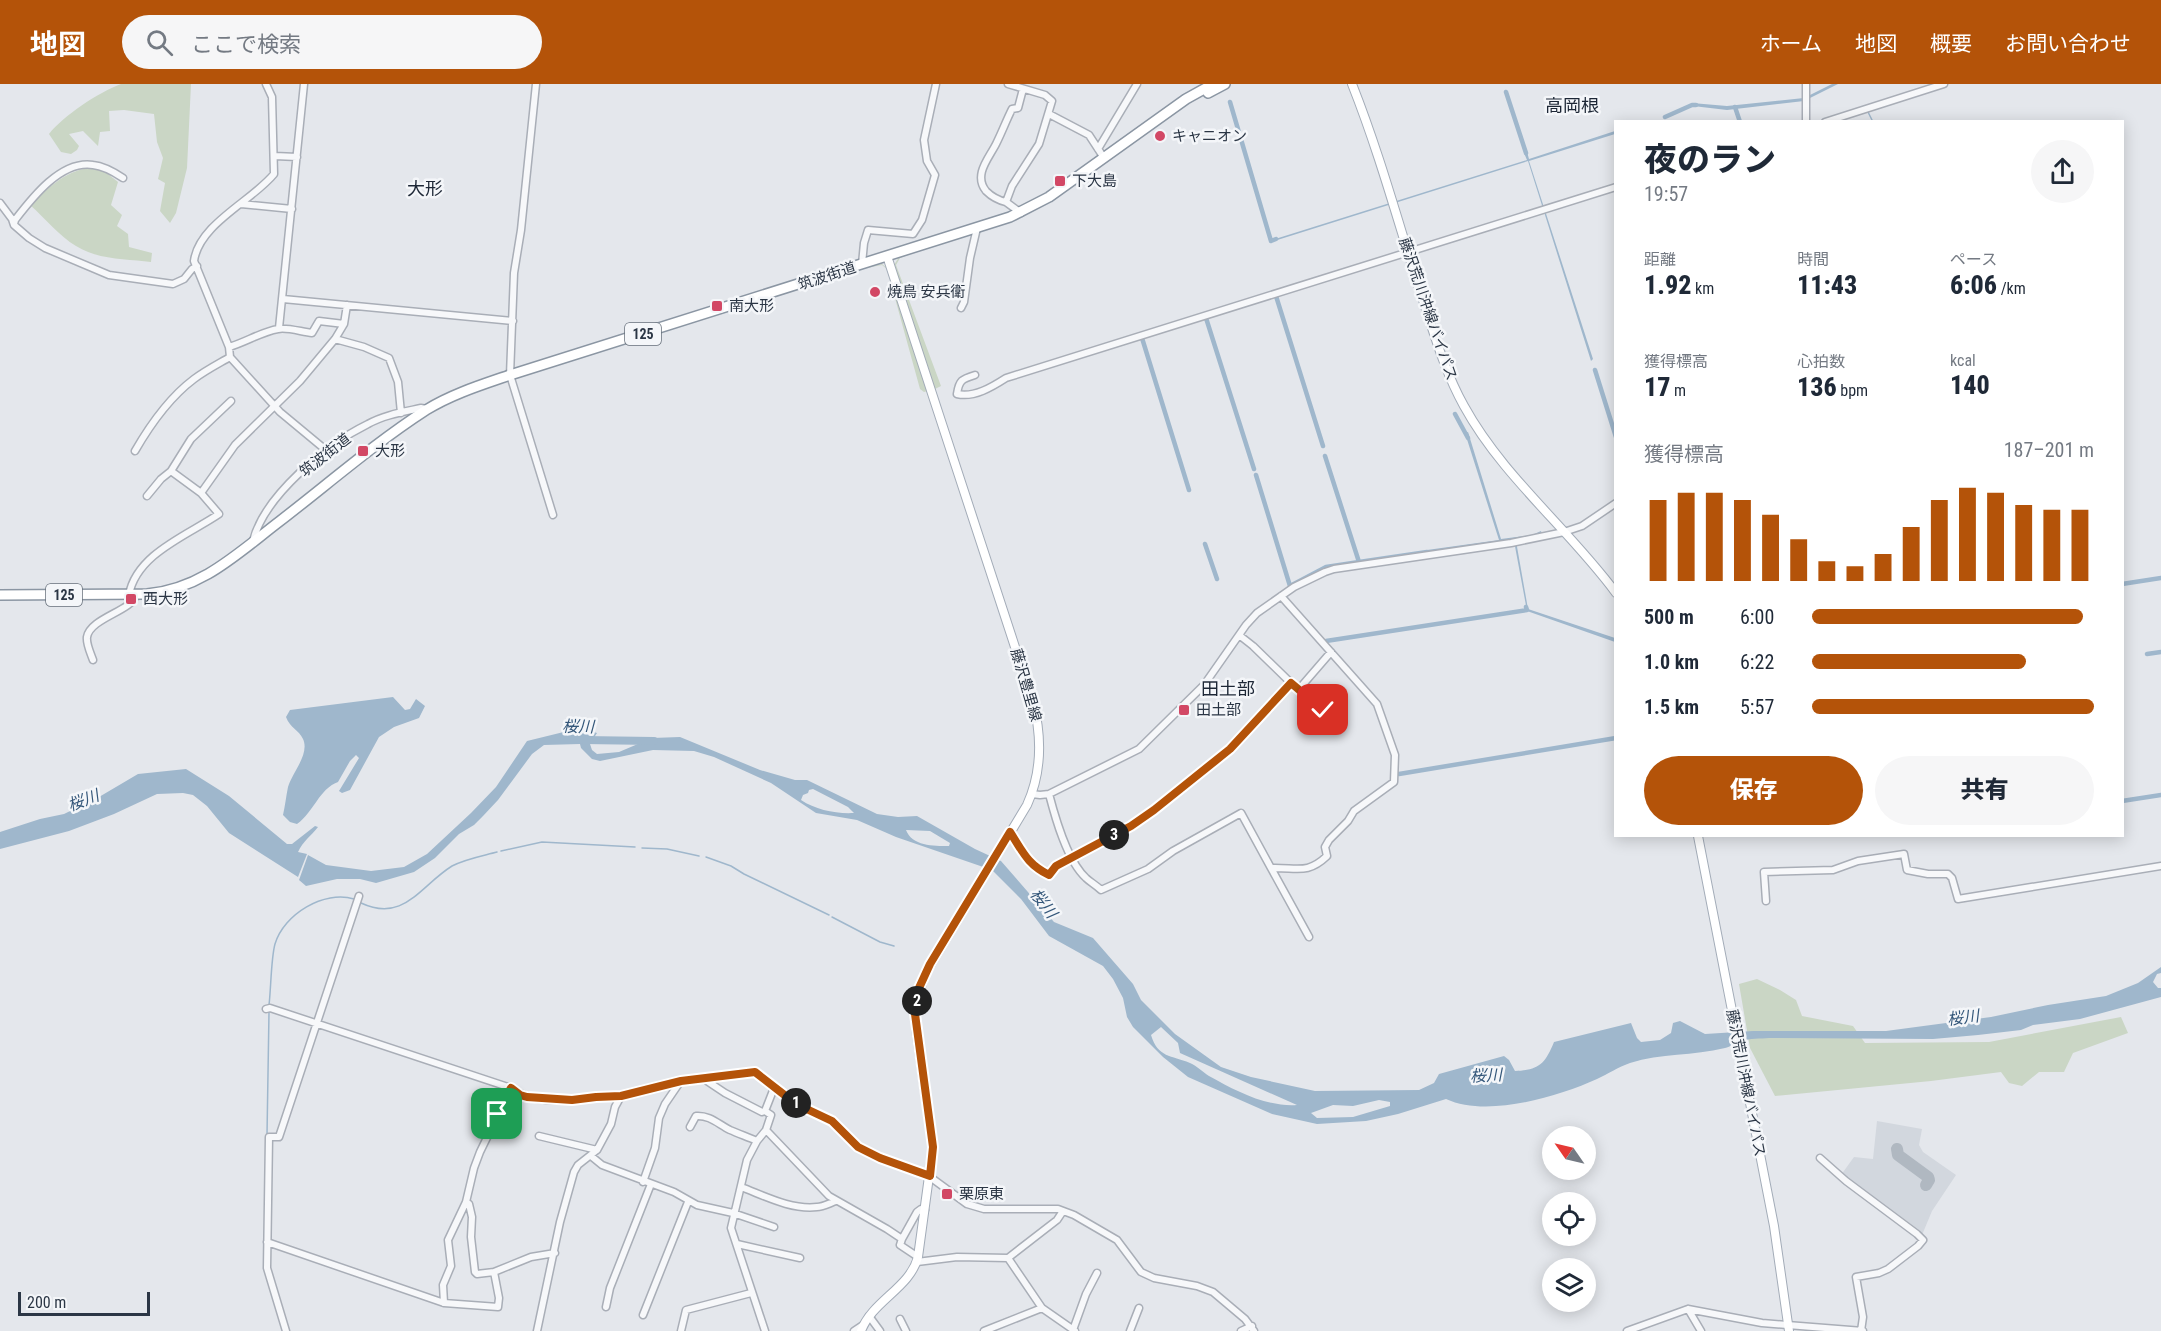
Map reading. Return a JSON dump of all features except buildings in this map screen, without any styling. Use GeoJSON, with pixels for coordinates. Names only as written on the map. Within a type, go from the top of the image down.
{"type":"FeatureCollection","features":[{"type":"Feature","properties":{"kind":"highway","name":"筑波街道"},"geometry":{"type":"LineString","coordinates":[[0,595],[157,593],[188,585],[222,566],[427,409],[468,390],[510,375],[1021,213],[1213,84]]}},
{"type":"Feature","properties":{"kind":"highway","name":"筑波街道"},"geometry":{"type":"LineString","coordinates":[[1171,111],[1225,84]]}},
{"type":"Feature","properties":{"kind":"main road","name":"藤沢荒川沖線バイパス"},"geometry":{"type":"LineString","coordinates":[[1352,84],[1438,347],[1464,406],[1506,467],[1592,562],[1614,590]]}},
{"type":"Feature","properties":{"kind":"main road","name":"藤沢豊里線"},"geometry":{"type":"LineString","coordinates":[[862,1328],[869,1316],[904,1281],[917,1259],[933,1147],[915,1014],[921,981],[1032,794],[1040,756],[1038,720],[887,256]]}},
{"type":"Feature","properties":{"kind":"main road","name":"藤沢荒川沖線バイパス"},"geometry":{"type":"LineString","coordinates":[[1698,837],[1774,1226],[1789,1328]]}},
{"type":"Feature","properties":{"kind":"street"},"geometry":{"type":"LineString","coordinates":[[266,84],[272,97],[274,174],[219,221],[206,236],[194,258],[229,347],[230,357],[275,407],[327,451]]}},
{"type":"Feature","properties":{"kind":"street"},"geometry":{"type":"LineString","coordinates":[[279,328],[284,299],[304,84]]}},
{"type":"Feature","properties":{"kind":"street"},"geometry":{"type":"LineString","coordinates":[[536,84],[521,230],[514,273],[510,375],[553,516]]}},
{"type":"Feature","properties":{"kind":"street"},"geometry":{"type":"LineString","coordinates":[[861,265],[868,231],[913,234],[922,220],[935,175],[927,161],[924,140],[936,84]]}},
{"type":"Feature","properties":{"kind":"street"},"geometry":{"type":"LineString","coordinates":[[1006,202],[1012,186],[1039,144],[1052,101],[1008,84]]}},
{"type":"Feature","properties":{"kind":"street"},"geometry":{"type":"LineString","coordinates":[[1098,149],[1137,84]]}},
{"type":"Feature","properties":{"kind":"street"},"geometry":{"type":"LineString","coordinates":[[1806,84],[1806,120]]}},
{"type":"Feature","properties":{"kind":"street"},"geometry":{"type":"LineString","coordinates":[[1831,120],[1944,84]]}},
{"type":"Feature","properties":{"kind":"street"},"geometry":{"type":"LineString","coordinates":[[1021,213],[1006,202],[994,198],[982,184],[982,175],[984,165],[1012,109],[1018,108],[1023,89]]}},
{"type":"Feature","properties":{"kind":"street"},"geometry":{"type":"LineString","coordinates":[[1049,114],[1089,135],[1104,158]]}},
{"type":"Feature","properties":{"kind":"street"},"geometry":{"type":"LineString","coordinates":[[275,156],[297,157]]}},
{"type":"Feature","properties":{"kind":"street"},"geometry":{"type":"LineString","coordinates":[[14,225],[15,220],[38,190],[52,179],[76,166],[84,164],[102,167],[123,178]]}},
{"type":"Feature","properties":{"kind":"street"},"geometry":{"type":"LineString","coordinates":[[975,375],[961,379],[958,383],[957,394],[968,395],[990,388],[1006,378],[1614,188]]}},
{"type":"Feature","properties":{"kind":"street"},"geometry":{"type":"LineString","coordinates":[[0,203],[14,225],[29,238],[45,248],[109,275],[123,279],[144,279],[173,284],[183,279],[196,266]]}},
{"type":"Feature","properties":{"kind":"street"},"geometry":{"type":"LineString","coordinates":[[241,204],[292,209]]}},
{"type":"Feature","properties":{"kind":"street"},"geometry":{"type":"LineString","coordinates":[[961,308],[977,228]]}},
{"type":"Feature","properties":{"kind":"street"},"geometry":{"type":"LineString","coordinates":[[284,299],[513,321]]}},
{"type":"Feature","properties":{"kind":"street"},"geometry":{"type":"LineString","coordinates":[[201,493],[235,446],[300,381],[335,339],[344,324],[346,305]]}},
{"type":"Feature","properties":{"kind":"street"},"geometry":{"type":"LineString","coordinates":[[229,347],[279,328],[312,333],[319,321],[344,324]]}},
{"type":"Feature","properties":{"kind":"street"},"geometry":{"type":"LineString","coordinates":[[335,339],[389,358],[398,382],[401,413]]}},
{"type":"Feature","properties":{"kind":"street"},"geometry":{"type":"LineString","coordinates":[[135,451],[150,427],[178,393],[193,380],[230,357]]}},
{"type":"Feature","properties":{"kind":"street"},"geometry":{"type":"LineString","coordinates":[[147,496],[171,471],[191,439],[231,401]]}},
{"type":"Feature","properties":{"kind":"street","name":"筑波街道"},"geometry":{"type":"LineString","coordinates":[[253,542],[263,516],[273,502],[298,474],[327,451],[366,424],[421,408],[427,409]]}},
{"type":"Feature","properties":{"kind":"street"},"geometry":{"type":"LineString","coordinates":[[93,660],[87,639],[89,632],[116,611],[132,603],[132,592],[143,566],[219,514],[201,493],[171,471]]}},
{"type":"Feature","properties":{"kind":"street"},"geometry":{"type":"LineString","coordinates":[[1032,794],[1049,794],[1127,756],[1151,739],[1204,685],[1239,635],[1257,614],[1281,596],[1324,572],[1511,543],[1564,532],[1582,526],[1614,504]]}},
{"type":"Feature","properties":{"kind":"street"},"geometry":{"type":"LineString","coordinates":[[1271,868],[1308,870],[1318,864],[1327,856],[1325,847],[1329,840],[1348,821],[1354,811],[1394,782],[1395,754],[1377,704],[1281,596]]}},
{"type":"Feature","properties":{"kind":"street"},"geometry":{"type":"LineString","coordinates":[[1239,635],[1323,710]]}},
{"type":"Feature","properties":{"kind":"street"},"geometry":{"type":"LineString","coordinates":[[1299,689],[1331,652]]}},
{"type":"Feature","properties":{"kind":"street"},"geometry":{"type":"LineString","coordinates":[[1009,834],[1028,861],[1036,869],[1049,875],[1056,866],[1131,826],[1154,810],[1230,749],[1291,683]]}},
{"type":"Feature","properties":{"kind":"street"},"geometry":{"type":"LineString","coordinates":[[1049,794],[1057,824],[1072,857],[1085,878],[1101,890],[1148,869],[1173,851],[1241,813],[1310,937]]}},
{"type":"Feature","properties":{"kind":"street"},"geometry":{"type":"LineString","coordinates":[[1766,901],[1764,872],[1833,870],[1858,861],[1904,854],[1907,870],[1928,874],[1948,874],[1952,878],[1958,899],[2161,866]]}},
{"type":"Feature","properties":{"kind":"street"},"geometry":{"type":"LineString","coordinates":[[286,1331],[267,1268],[269,1137],[279,1137],[359,896]]}},
{"type":"Feature","properties":{"kind":"street"},"geometry":{"type":"LineString","coordinates":[[266,1009],[270,1008],[511,1088],[520,1095],[552,1100],[621,1096],[681,1081],[755,1072],[796,1104],[832,1121],[852,1142],[864,1150],[930,1176],[962,1201],[974,1207],[1063,1211],[1112,1236],[1137,1268],[1147,1275],[1213,1292],[1253,1329]]}},
{"type":"Feature","properties":{"kind":"street"},"geometry":{"type":"LineString","coordinates":[[706,1077],[706,1080],[725,1094],[771,1115],[766,1130],[747,1160],[731,1228],[750,1293],[765,1331]]}},
{"type":"Feature","properties":{"kind":"street"},"geometry":{"type":"LineString","coordinates":[[606,1307],[610,1288],[647,1183],[659,1118],[665,1104],[681,1081]]}},
{"type":"Feature","properties":{"kind":"street"},"geometry":{"type":"LineString","coordinates":[[444,1303],[443,1285],[450,1266],[448,1240],[466,1202],[474,1168],[511,1088]]}},
{"type":"Feature","properties":{"kind":"street"},"geometry":{"type":"LineString","coordinates":[[765,1111],[774,1088]]}},
{"type":"Feature","properties":{"kind":"street"},"geometry":{"type":"LineString","coordinates":[[537,1331],[560,1222],[574,1172],[578,1165],[597,1150],[611,1124],[621,1096]]}},
{"type":"Feature","properties":{"kind":"street"},"geometry":{"type":"LineString","coordinates":[[690,1127],[696,1116],[703,1116],[757,1141]]}},
{"type":"Feature","properties":{"kind":"street"},"geometry":{"type":"LineString","coordinates":[[766,1130],[785,1152],[836,1201],[902,1239]]}},
{"type":"Feature","properties":{"kind":"street"},"geometry":{"type":"LineString","coordinates":[[539,1136],[597,1150]]}},
{"type":"Feature","properties":{"kind":"street"},"geometry":{"type":"LineString","coordinates":[[591,1156],[602,1165],[674,1192],[688,1202],[733,1213],[774,1227]]}},
{"type":"Feature","properties":{"kind":"street"},"geometry":{"type":"LineString","coordinates":[[1627,1331],[1688,1309],[1789,1328],[1862,1331],[1863,1317],[1856,1277],[1888,1269],[1923,1240],[1846,1181],[1820,1158]]}},
{"type":"Feature","properties":{"kind":"street"},"geometry":{"type":"LineString","coordinates":[[741,1187],[796,1205],[818,1208],[836,1201]]}},
{"type":"Feature","properties":{"kind":"street"},"geometry":{"type":"LineString","coordinates":[[466,1202],[469,1204],[472,1217],[471,1237],[475,1272],[480,1274],[494,1272],[531,1257],[555,1253]]}},
{"type":"Feature","properties":{"kind":"street"},"geometry":{"type":"LineString","coordinates":[[643,1315],[688,1202]]}},
{"type":"Feature","properties":{"kind":"street"},"geometry":{"type":"LineString","coordinates":[[925,1210],[921,1209],[917,1212],[900,1245],[917,1259],[1008,1258],[1057,1220],[1063,1211]]}},
{"type":"Feature","properties":{"kind":"street"},"geometry":{"type":"LineString","coordinates":[[267,1242],[444,1303],[498,1307],[499,1298],[494,1272]]}},
{"type":"Feature","properties":{"kind":"street"},"geometry":{"type":"LineString","coordinates":[[737,1244],[800,1258]]}},
{"type":"Feature","properties":{"kind":"street"},"geometry":{"type":"LineString","coordinates":[[1008,1258],[1042,1308],[1074,1330],[1086,1294],[1097,1273]]}},
{"type":"Feature","properties":{"kind":"street"},"geometry":{"type":"LineString","coordinates":[[681,1331],[686,1310],[750,1293]]}},
{"type":"Feature","properties":{"kind":"street"},"geometry":{"type":"LineString","coordinates":[[984,1331],[1042,1308]]}},
{"type":"Feature","properties":{"kind":"street"},"geometry":{"type":"LineString","coordinates":[[1130,1331],[1139,1308]]}},
{"type":"Feature","properties":{"kind":"street"},"geometry":{"type":"LineString","coordinates":[[1688,1309],[1701,1331]]}},
{"type":"Feature","properties":{"kind":"street"},"geometry":{"type":"LineString","coordinates":[[869,1316],[880,1331]]}},
{"type":"Feature","properties":{"kind":"street"},"geometry":{"type":"LineString","coordinates":[[900,1319],[906,1331]]}},
{"type":"Feature","properties":{"kind":"street"},"geometry":{"type":"LineString","coordinates":[[854,1331],[862,1328]]}},
{"type":"Feature","properties":{"kind":"street"},"geometry":{"type":"LineString","coordinates":[[1241,1331],[1253,1329]]}},
{"type":"Feature","properties":{"kind":"shaded area"},"geometry":{"type":"Polygon","coordinates":[[[1877,1121],[1922,1129],[1919,1145],[1923,1152],[1956,1175],[1932,1211],[1922,1235],[1841,1175],[1854,1157],[1873,1159],[1877,1121]]]}},
{"type":"Feature","properties":{"kind":"green space"},"geometry":{"type":"Polygon","coordinates":[[[121,84],[191,84],[187,168],[176,213],[170,223],[160,211],[165,183],[158,179],[163,158],[157,142],[154,114],[124,110],[109,111],[110,131],[100,132],[98,146],[83,131],[69,134],[79,146],[71,154],[61,152],[49,134],[82,105],[121,84]]]}},
{"type":"Feature","properties":{"kind":"green space"},"geometry":{"type":"Polygon","coordinates":[[[88,168],[103,170],[118,182],[111,205],[122,215],[117,226],[128,234],[129,247],[152,253],[151,262],[113,258],[85,251],[64,237],[30,205],[64,177],[88,168]]]}},
{"type":"Feature","properties":{"kind":"green space"},"geometry":{"type":"Polygon","coordinates":[[[921,250],[900,258],[896,265],[941,386],[935,389],[894,265],[899,257],[921,250]]]}},
{"type":"Feature","properties":{"kind":"green space"},"geometry":{"type":"Polygon","coordinates":[[[882,264],[888,269],[928,391],[924,392],[920,389],[887,269],[882,265],[866,268],[882,264]]]}},
{"type":"Feature","properties":{"kind":"green space"},"geometry":{"type":"Polygon","coordinates":[[[1757,979],[1796,1000],[1802,1016],[1853,1026],[1865,1043],[1989,1042],[2121,1017],[2128,1033],[2073,1053],[2064,1072],[2039,1072],[2022,1086],[2009,1083],[2001,1072],[1775,1096],[1750,1048],[1739,984],[1757,979]]]}},
{"type":"Feature","properties":{"kind":"water"},"geometry":{"type":"Polygon","coordinates":[[[1832,84],[1838,84],[1804,101],[1727,110],[1693,106],[1692,103],[1727,106],[1804,98],[1832,84]]]}},
{"type":"Feature","properties":{"kind":"water"},"geometry":{"type":"Polygon","coordinates":[[[1614,131],[1614,134],[1529,161],[1593,359],[1591,361],[1528,161],[1271,242],[1527,160],[1524,153],[1527,152],[1529,159],[1614,131]]]}},
{"type":"Feature","properties":{"kind":"water"},"geometry":{"type":"Polygon","coordinates":[[[1468,432],[1501,539],[1532,535],[1541,531],[1542,534],[1516,541],[1528,609],[1614,638],[1614,642],[1527,611],[1514,541],[1428,553],[1427,550],[1499,540],[1465,433],[1468,432]]]}},
{"type":"Feature","properties":{"kind":"water"},"geometry":{"type":"Polygon","coordinates":[[[393,697],[405,710],[410,709],[416,699],[425,706],[419,718],[394,727],[379,737],[350,790],[342,793],[339,791],[359,758],[356,755],[338,782],[326,790],[303,819],[297,824],[290,822],[283,815],[287,791],[305,745],[286,717],[290,710],[393,697]]]}},
{"type":"Feature","properties":{"kind":"water"},"geometry":{"type":"Polygon","coordinates":[[[580,728],[597,733],[590,744],[592,750],[597,754],[619,752],[652,738],[680,737],[760,770],[795,780],[807,780],[877,814],[898,817],[917,816],[1001,861],[1054,922],[1093,938],[1133,984],[1141,1000],[1175,1034],[1221,1067],[1251,1077],[1315,1091],[1419,1090],[1434,1083],[1439,1074],[1504,1056],[1515,1071],[1530,1069],[1544,1061],[1554,1042],[1631,1023],[1641,1042],[1660,1040],[1671,1033],[1673,1023],[1680,1021],[1705,1034],[1753,1031],[1886,1031],[1991,1017],[2106,996],[2138,983],[2161,967],[2161,973],[2157,974],[2153,982],[2161,988],[2161,997],[2080,1019],[1978,1035],[1933,1039],[1748,1039],[1713,1051],[1630,1063],[1581,1086],[1522,1103],[1481,1106],[1446,1099],[1366,1121],[1317,1124],[1272,1114],[1188,1077],[1163,1057],[1133,1027],[1127,1017],[1123,998],[1103,966],[1049,936],[1021,899],[992,870],[896,837],[857,820],[816,813],[771,783],[714,757],[694,751],[653,750],[600,761],[592,759],[580,744],[544,745],[532,754],[498,800],[474,825],[459,834],[435,858],[414,872],[376,883],[360,879],[337,879],[306,886],[299,880],[308,855],[326,865],[371,871],[404,867],[427,854],[496,787],[527,741],[580,728]],[[813,789],[809,790],[801,800],[826,811],[854,813],[848,807],[813,789]],[[906,830],[909,835],[924,844],[949,846],[950,843],[930,831],[906,830]],[[1161,1027],[1151,1035],[1161,1052],[1193,1064],[1230,1087],[1263,1101],[1297,1105],[1180,1053],[1178,1043],[1161,1027]],[[1379,1100],[1353,1106],[1333,1105],[1311,1113],[1317,1118],[1353,1117],[1390,1106],[1390,1102],[1379,1100]]]}},
{"type":"Feature","properties":{"kind":"water"},"geometry":{"type":"Polygon","coordinates":[[[186,769],[229,796],[287,844],[292,844],[315,826],[318,827],[298,852],[307,854],[298,877],[229,833],[207,806],[193,795],[183,793],[157,794],[69,831],[0,849],[0,832],[64,814],[138,774],[186,769]]]}},
{"type":"Feature","properties":{"kind":"waterway"},"geometry":{"type":"LineString","coordinates":[[1506,92],[1526,153]]}},
{"type":"Feature","properties":{"kind":"waterway"},"geometry":{"type":"LineString","coordinates":[[1230,102],[1271,241],[1276,239]]}},
{"type":"Feature","properties":{"kind":"waterway"},"geometry":{"type":"LineString","coordinates":[[1665,117],[1696,105]]}},
{"type":"Feature","properties":{"kind":"waterway"},"geometry":{"type":"LineString","coordinates":[[1735,107],[1739,120]]}},
{"type":"Feature","properties":{"kind":"waterway"},"geometry":{"type":"LineString","coordinates":[[1868,112],[1872,120]]}},
{"type":"Feature","properties":{"kind":"waterway"},"geometry":{"type":"LineString","coordinates":[[1276,296],[1323,446]]}},
{"type":"Feature","properties":{"kind":"waterway"},"geometry":{"type":"LineString","coordinates":[[1206,318],[1254,469]]}},
{"type":"Feature","properties":{"kind":"waterway"},"geometry":{"type":"LineString","coordinates":[[1142,338],[1189,490]]}},
{"type":"Feature","properties":{"kind":"waterway"},"geometry":{"type":"LineString","coordinates":[[1595,370],[1614,431]]}},
{"type":"Feature","properties":{"kind":"waterway"},"geometry":{"type":"LineString","coordinates":[[1455,414],[1468,438]]}},
{"type":"Feature","properties":{"kind":"waterway"},"geometry":{"type":"LineString","coordinates":[[1325,456],[1359,562],[1427,552]]}},
{"type":"Feature","properties":{"kind":"waterway"},"geometry":{"type":"LineString","coordinates":[[1256,475],[1290,586],[1326,567],[1359,562]]}},
{"type":"Feature","properties":{"kind":"waterway"},"geometry":{"type":"LineString","coordinates":[[1205,544],[1217,579]]}},
{"type":"Feature","properties":{"kind":"waterway"},"geometry":{"type":"LineString","coordinates":[[2124,584],[2161,578]]}},
{"type":"Feature","properties":{"kind":"waterway"},"geometry":{"type":"LineString","coordinates":[[1326,641],[1527,610],[1526,607]]}},
{"type":"Feature","properties":{"kind":"waterway"},"geometry":{"type":"LineString","coordinates":[[2147,654],[2161,652]]}},
{"type":"Feature","properties":{"kind":"waterway"},"geometry":{"type":"LineString","coordinates":[[1399,774],[1614,738]]}},
{"type":"Feature","properties":{"kind":"waterway","name":"桜川"},"geometry":{"type":"LineString","coordinates":[[583,740],[654,741]]}},
{"type":"Feature","properties":{"kind":"waterway"},"geometry":{"type":"LineString","coordinates":[[2124,801],[2161,795]]}},
{"type":"Feature","properties":{"kind":"waterway"},"geometry":{"type":"LineString","coordinates":[[501,851],[542,842],[635,847]]}},
{"type":"Feature","properties":{"kind":"waterway"},"geometry":{"type":"LineString","coordinates":[[642,848],[667,849],[699,856]]}},
{"type":"Feature","properties":{"kind":"waterway"},"geometry":{"type":"LineString","coordinates":[[361,903],[376,908],[400,905],[411,900],[452,866],[497,852]]}},
{"type":"Feature","properties":{"kind":"waterway"},"geometry":{"type":"LineString","coordinates":[[706,857],[731,866],[829,915]]}},
{"type":"Feature","properties":{"kind":"waterway"},"geometry":{"type":"LineString","coordinates":[[269,1005],[275,944],[287,923],[296,914],[318,901],[342,897],[354,899]]}},
{"type":"Feature","properties":{"kind":"waterway"},"geometry":{"type":"LineString","coordinates":[[832,917],[880,942],[894,946]]}},
{"type":"Feature","properties":{"kind":"waterway"},"geometry":{"type":"LineString","coordinates":[[267,1135],[269,1012]]}},
{"type":"Feature","properties":{"kind":"taxiway"},"geometry":{"type":"LineString","coordinates":[[1897,1149],[1898,1155],[1928,1177],[1926,1185]]}},
{"type":"Feature","properties":{"kind":"place","name":"キャニオン"},"geometry":{"type":"Point","coordinates":[1160,136]}},
{"type":"Feature","properties":{"kind":"place","name":"下大島"},"geometry":{"type":"Point","coordinates":[1060,181]}},
{"type":"Feature","properties":{"kind":"place","name":"焼鳥 安兵衛"},"geometry":{"type":"Point","coordinates":[875,292]}},
{"type":"Feature","properties":{"kind":"place","name":"南大形"},"geometry":{"type":"Point","coordinates":[717,306]}},
{"type":"Feature","properties":{"kind":"place","name":"大形"},"geometry":{"type":"Point","coordinates":[363,451]}},
{"type":"Feature","properties":{"kind":"place","name":"西大形"},"geometry":{"type":"Point","coordinates":[131,599]}},
{"type":"Feature","properties":{"kind":"place","name":"田土部"},"geometry":{"type":"Point","coordinates":[1184,710]}},
{"type":"Feature","properties":{"kind":"place","name":"栗原東"},"geometry":{"type":"Point","coordinates":[947,1194]}},
{"type":"Feature","properties":{"kind":"district","name":"高岡根"},"geometry":{"type":"Point","coordinates":[1572,106]}},
{"type":"Feature","properties":{"kind":"district","name":"大形"},"geometry":{"type":"Point","coordinates":[425,189]}},
{"type":"Feature","properties":{"kind":"district","name":"田土部"},"geometry":{"type":"Point","coordinates":[1228,689]}},
{"type":"Feature","properties":{"kind":"route"},"geometry":{"type":"LineString","coordinates":[[497,1114],[511,1088],[527,1097],[572,1100],[621,1096],[681,1081],[755,1072],[796,1104],[832,1121],[858,1147],[880,1158],[930,1176],[933,1147],[915,1014],[919,988],[930,964],[1010,832],[1028,861],[1036,869],[1049,875],[1056,866],[1131,826],[1154,810],[1230,749],[1246,729],[1291,683],[1323,710]]}}]}
